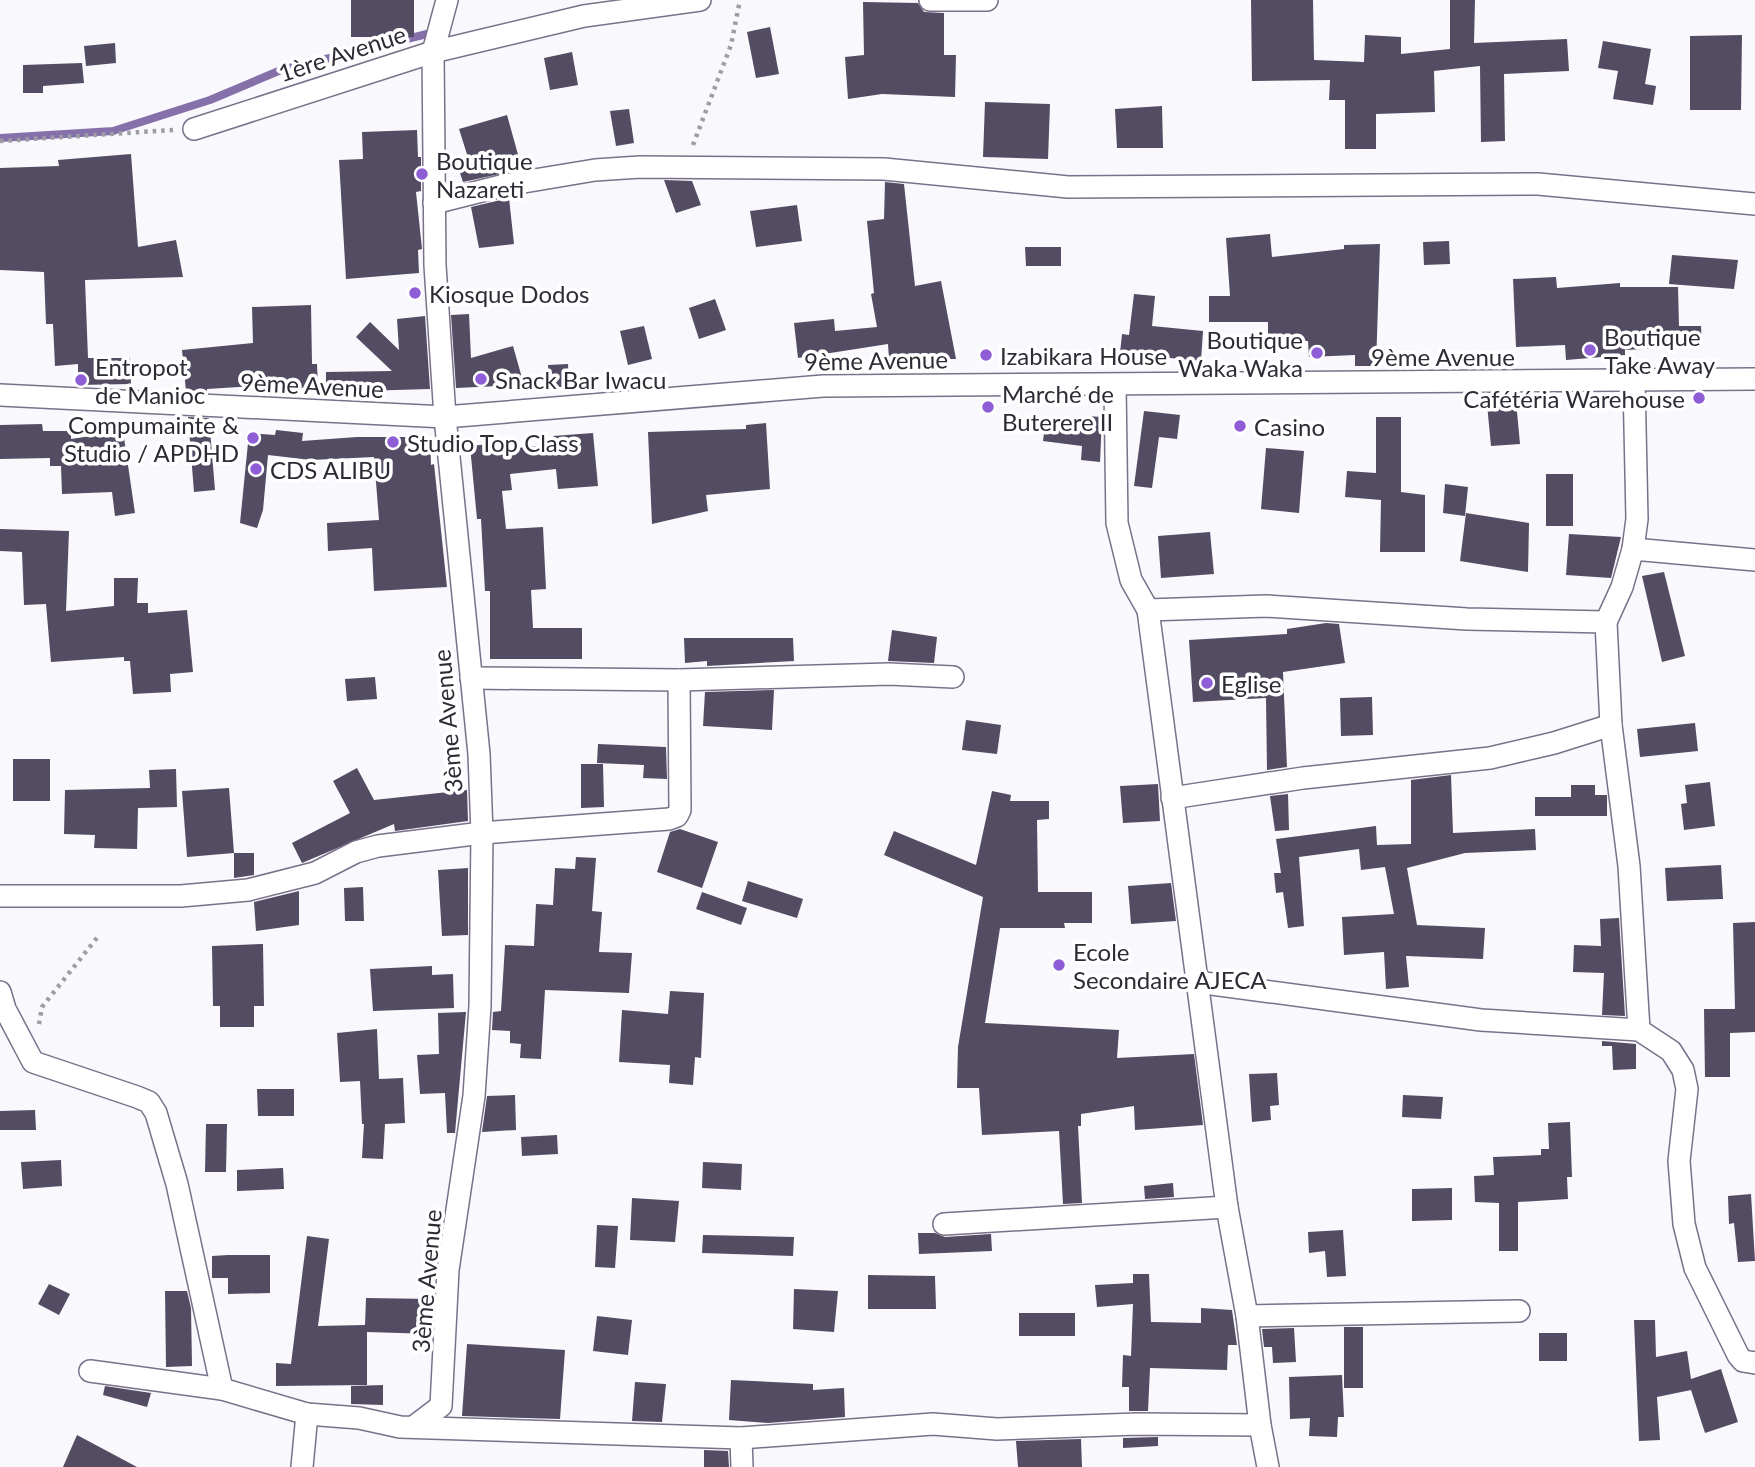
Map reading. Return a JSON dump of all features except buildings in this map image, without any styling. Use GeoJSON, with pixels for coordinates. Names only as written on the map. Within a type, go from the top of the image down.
{"type":"FeatureCollection","features":[{"type":"Feature","properties":{"kind":"street","name":"3ème Avenue"},"geometry":{"type":"LineString","coordinates":[[416,1425],[441,1406],[449,1270],[474,1096],[480,1006],[482,833],[479,754],[445,417],[434,203],[433,52],[447,0]]}},
{"type":"Feature","properties":{"kind":"street","name":"1ère Avenue"},"geometry":{"type":"LineString","coordinates":[[194,129],[433,52],[584,16],[700,0]]}},
{"type":"Feature","properties":{"kind":"street"},"geometry":{"type":"LineString","coordinates":[[930,0],[987,0]]}},
{"type":"Feature","properties":{"kind":"street"},"geometry":{"type":"LineString","coordinates":[[434,203],[505,185],[595,170],[685,167],[884,169],[1068,187],[1538,184],[1755,204]]}},
{"type":"Feature","properties":{"kind":"street","name":"9ème Avenue"},"geometry":{"type":"LineString","coordinates":[[0,395],[445,417],[823,386],[1755,379]]}},
{"type":"Feature","properties":{"kind":"street"},"geometry":{"type":"LineString","coordinates":[[1634,381],[1637,519],[1633,549],[1622,587],[1606,622],[1611,725],[1629,866],[1639,1030]]}},
{"type":"Feature","properties":{"kind":"street"},"geometry":{"type":"LineString","coordinates":[[1115,385],[1117,523],[1131,580],[1149,610],[1227,1207],[1247,1316],[1259,1425],[1268,1467]]}},
{"type":"Feature","properties":{"kind":"street"},"geometry":{"type":"LineString","coordinates":[[1633,549],[1755,560]]}},
{"type":"Feature","properties":{"kind":"street"},"geometry":{"type":"LineString","coordinates":[[1149,610],[1266,606],[1467,620],[1606,622]]}},
{"type":"Feature","properties":{"kind":"street"},"geometry":{"type":"LineString","coordinates":[[471,678],[679,680],[803,674],[953,677]]}},
{"type":"Feature","properties":{"kind":"street"},"geometry":{"type":"LineString","coordinates":[[0,896],[181,896],[248,890],[315,873],[356,852],[378,846],[482,833],[677,816],[680,810],[679,680]]}},
{"type":"Feature","properties":{"kind":"street"},"geometry":{"type":"LineString","coordinates":[[1172,798],[1303,778],[1490,758],[1555,743],[1611,725]]}},
{"type":"Feature","properties":{"kind":"street"},"geometry":{"type":"LineString","coordinates":[[1197,982],[1481,1020],[1639,1030],[1671,1051],[1683,1069],[1687,1089],[1679,1174],[1684,1224],[1695,1268],[1738,1355],[1743,1361],[1755,1363]]}},
{"type":"Feature","properties":{"kind":"street"},"geometry":{"type":"LineString","coordinates":[[0,992],[5,1009],[33,1062],[137,1097],[149,1102],[156,1112],[177,1184],[222,1389]]}},
{"type":"Feature","properties":{"kind":"street"},"geometry":{"type":"LineString","coordinates":[[944,1224],[1227,1207]]}},
{"type":"Feature","properties":{"kind":"street"},"geometry":{"type":"LineString","coordinates":[[1247,1316],[1519,1311]]}},
{"type":"Feature","properties":{"kind":"street"},"geometry":{"type":"LineString","coordinates":[[90,1371],[222,1389],[307,1414],[359,1418],[400,1427],[416,1425],[741,1438],[933,1424],[997,1429],[1137,1423],[1259,1425]]}},
{"type":"Feature","properties":{"kind":"street"},"geometry":{"type":"LineString","coordinates":[[302,1467],[307,1414]]}},
{"type":"Feature","properties":{"kind":"street"},"geometry":{"type":"LineString","coordinates":[[741,1438],[742,1467]]}},
{"type":"Feature","properties":{"kind":"path"},"geometry":{"type":"LineString","coordinates":[[685,167],[731,45],[740,0]]}},
{"type":"Feature","properties":{"kind":"path"},"geometry":{"type":"LineString","coordinates":[[0,141],[194,129]]}},
{"type":"Feature","properties":{"kind":"path"},"geometry":{"type":"LineString","coordinates":[[33,1062],[42,1007],[100,934]]}},
{"type":"Feature","properties":{"kind":"waterway"},"geometry":{"type":"LineString","coordinates":[[0,138],[113,131],[210,100],[281,70],[431,33]]}},
{"type":"Feature","properties":{"kind":"place","name":"Boutique Nazareti"},"geometry":{"type":"Point","coordinates":[422,174]}},
{"type":"Feature","properties":{"kind":"place","name":"Kiosque Dodos"},"geometry":{"type":"Point","coordinates":[415,293]}},
{"type":"Feature","properties":{"kind":"place","name":"Boutique Take Away"},"geometry":{"type":"Point","coordinates":[1590,350]}},
{"type":"Feature","properties":{"kind":"place","name":"Boutique Waka Waka"},"geometry":{"type":"Point","coordinates":[1317,353]}},
{"type":"Feature","properties":{"kind":"place","name":"Izabikara House"},"geometry":{"type":"Point","coordinates":[986,355]}},
{"type":"Feature","properties":{"kind":"place","name":"Snack Bar Iwacu"},"geometry":{"type":"Point","coordinates":[481,379]}},
{"type":"Feature","properties":{"kind":"place","name":"Entropot de Manioc"},"geometry":{"type":"Point","coordinates":[81,380]}},
{"type":"Feature","properties":{"kind":"place","name":"Cafétéria Warehouse"},"geometry":{"type":"Point","coordinates":[1699,398]}},
{"type":"Feature","properties":{"kind":"place","name":"Marché de Buterere II"},"geometry":{"type":"Point","coordinates":[988,407]}},
{"type":"Feature","properties":{"kind":"place","name":"Casino"},"geometry":{"type":"Point","coordinates":[1240,426]}},
{"type":"Feature","properties":{"kind":"place","name":"Compumainte & Studio / APDHD"},"geometry":{"type":"Point","coordinates":[253,438]}},
{"type":"Feature","properties":{"kind":"place","name":"Studio Top Class"},"geometry":{"type":"Point","coordinates":[393,442]}},
{"type":"Feature","properties":{"kind":"place","name":"CDS ALIBU"},"geometry":{"type":"Point","coordinates":[256,469]}},
{"type":"Feature","properties":{"kind":"place","name":"Eglise"},"geometry":{"type":"Point","coordinates":[1207,683]}},
{"type":"Feature","properties":{"kind":"place","name":"Ecole Secondaire AJECA"},"geometry":{"type":"Point","coordinates":[1059,965]}}]}
